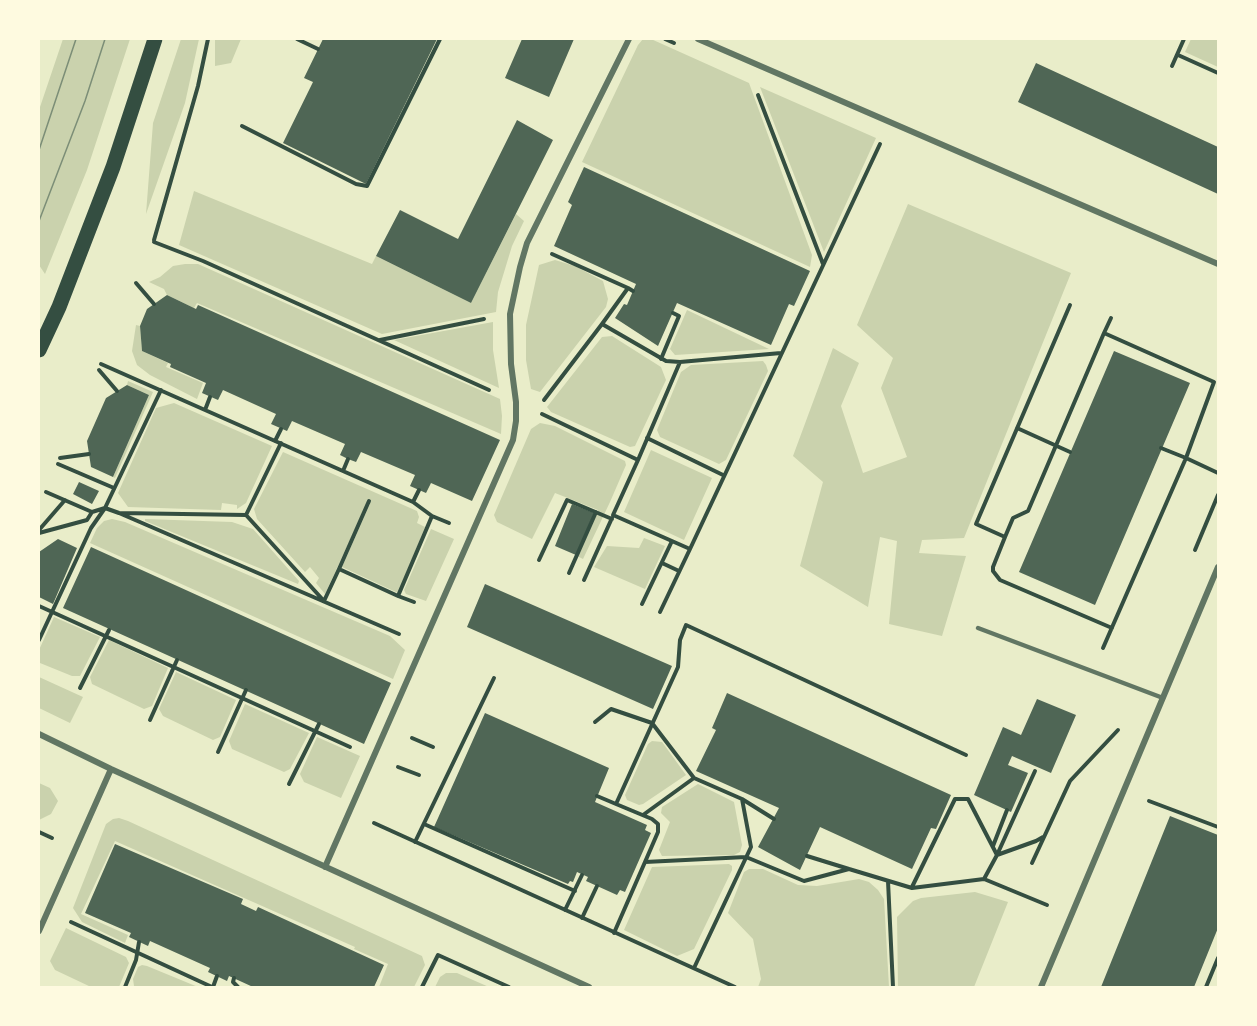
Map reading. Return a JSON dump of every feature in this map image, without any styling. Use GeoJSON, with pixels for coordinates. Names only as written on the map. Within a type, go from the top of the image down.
{"type":"FeatureCollection","features":[{"type":"Feature","properties":{"kind":"main road"},"geometry":{"type":"LineString","coordinates":[[39,350],[59,307],[113,167],[155,39]]}},
{"type":"Feature","properties":{"kind":"street"},"geometry":{"type":"LineString","coordinates":[[325,867],[513,441],[516,402],[510,314],[528,243],[629,39]]}},
{"type":"Feature","properties":{"kind":"street"},"geometry":{"type":"LineString","coordinates":[[698,39],[1218,264]]}},
{"type":"Feature","properties":{"kind":"street"},"geometry":{"type":"LineString","coordinates":[[1041,987],[1218,567]]}},
{"type":"Feature","properties":{"kind":"street"},"geometry":{"type":"LineString","coordinates":[[39,734],[590,987]]}},
{"type":"Feature","properties":{"kind":"street"},"geometry":{"type":"LineString","coordinates":[[39,931],[111,769]]}},
{"type":"Feature","properties":{"kind":"lane"},"geometry":{"type":"LineString","coordinates":[[978,628],[1162,698]]}},
{"type":"Feature","properties":{"kind":"path"},"geometry":{"type":"LineString","coordinates":[[208,39],[198,86],[154,241],[491,391]]}},
{"type":"Feature","properties":{"kind":"path"},"geometry":{"type":"LineString","coordinates":[[297,39],[318,49]]}},
{"type":"Feature","properties":{"kind":"path"},"geometry":{"type":"LineString","coordinates":[[242,126],[356,184],[367,186],[440,39]]}},
{"type":"Feature","properties":{"kind":"path"},"geometry":{"type":"LineString","coordinates":[[665,39],[676,44]]}},
{"type":"Feature","properties":{"kind":"path"},"geometry":{"type":"LineString","coordinates":[[1172,66],[1184,39]]}},
{"type":"Feature","properties":{"kind":"path"},"geometry":{"type":"LineString","coordinates":[[1178,55],[1218,73]]}},
{"type":"Feature","properties":{"kind":"path"},"geometry":{"type":"LineString","coordinates":[[756,90],[823,265]]}},
{"type":"Feature","properties":{"kind":"path"},"geometry":{"type":"LineString","coordinates":[[660,612],[890,122]]}},
{"type":"Feature","properties":{"kind":"path"},"geometry":{"type":"LineString","coordinates":[[528,243],[633,291]]}},
{"type":"Feature","properties":{"kind":"path"},"geometry":{"type":"LineString","coordinates":[[136,283],[154,304]]}},
{"type":"Feature","properties":{"kind":"path"},"geometry":{"type":"LineString","coordinates":[[542,402],[628,288]]}},
{"type":"Feature","properties":{"kind":"path"},"geometry":{"type":"LineString","coordinates":[[1005,537],[976,525],[1070,304]]}},
{"type":"Feature","properties":{"kind":"path"},"geometry":{"type":"LineString","coordinates":[[661,359],[679,316],[673,313]]}},
{"type":"Feature","properties":{"kind":"path"},"geometry":{"type":"LineString","coordinates":[[379,340],[510,314]]}},
{"type":"Feature","properties":{"kind":"path"},"geometry":{"type":"LineString","coordinates":[[1111,318],[1028,511],[1013,518],[993,572],[1000,580],[1112,628]]}},
{"type":"Feature","properties":{"kind":"path"},"geometry":{"type":"LineString","coordinates":[[602,324],[666,361],[680,362],[782,353]]}},
{"type":"Feature","properties":{"kind":"path"},"geometry":{"type":"LineString","coordinates":[[1092,670],[1186,458],[1214,382],[1104,333]]}},
{"type":"Feature","properties":{"kind":"path"},"geometry":{"type":"LineString","coordinates":[[584,580],[680,362]]}},
{"type":"Feature","properties":{"kind":"path"},"geometry":{"type":"LineString","coordinates":[[101,364],[413,502],[432,516],[450,523]]}},
{"type":"Feature","properties":{"kind":"path"},"geometry":{"type":"LineString","coordinates":[[99,370],[117,392]]}},
{"type":"Feature","properties":{"kind":"path"},"geometry":{"type":"LineString","coordinates":[[39,640],[91,528],[105,508],[161,390]]}},
{"type":"Feature","properties":{"kind":"path"},"geometry":{"type":"LineString","coordinates":[[205,410],[210,397]]}},
{"type":"Feature","properties":{"kind":"path"},"geometry":{"type":"LineString","coordinates":[[535,411],[638,460]]}},
{"type":"Feature","properties":{"kind":"path"},"geometry":{"type":"LineString","coordinates":[[1017,428],[1070,452]]}},
{"type":"Feature","properties":{"kind":"path"},"geometry":{"type":"LineString","coordinates":[[275,441],[281,429]]}},
{"type":"Feature","properties":{"kind":"path"},"geometry":{"type":"LineString","coordinates":[[647,438],[723,475]]}},
{"type":"Feature","properties":{"kind":"path"},"geometry":{"type":"LineString","coordinates":[[246,516],[281,443]]}},
{"type":"Feature","properties":{"kind":"path"},"geometry":{"type":"LineString","coordinates":[[1161,448],[1218,473]]}},
{"type":"Feature","properties":{"kind":"path"},"geometry":{"type":"LineString","coordinates":[[60,458],[89,454]]}},
{"type":"Feature","properties":{"kind":"path"},"geometry":{"type":"LineString","coordinates":[[343,471],[348,459]]}},
{"type":"Feature","properties":{"kind":"path"},"geometry":{"type":"LineString","coordinates":[[58,464],[114,488]]}},
{"type":"Feature","properties":{"kind":"path"},"geometry":{"type":"LineString","coordinates":[[413,502],[418,490]]}},
{"type":"Feature","properties":{"kind":"path"},"geometry":{"type":"LineString","coordinates":[[46,492],[92,512]]}},
{"type":"Feature","properties":{"kind":"path"},"geometry":{"type":"LineString","coordinates":[[39,532],[65,500]]}},
{"type":"Feature","properties":{"kind":"path"},"geometry":{"type":"LineString","coordinates":[[539,560],[567,500],[690,549]]}},
{"type":"Feature","properties":{"kind":"path"},"geometry":{"type":"LineString","coordinates":[[324,601],[369,501]]}},
{"type":"Feature","properties":{"kind":"path"},"geometry":{"type":"LineString","coordinates":[[39,532],[87,520],[92,512],[105,508],[410,639]]}},
{"type":"Feature","properties":{"kind":"path"},"geometry":{"type":"LineString","coordinates":[[569,573],[596,512]]}},
{"type":"Feature","properties":{"kind":"path"},"geometry":{"type":"LineString","coordinates":[[119,513],[246,516],[324,601]]}},
{"type":"Feature","properties":{"kind":"path"},"geometry":{"type":"LineString","coordinates":[[339,569],[398,596],[432,516]]}},
{"type":"Feature","properties":{"kind":"path"},"geometry":{"type":"LineString","coordinates":[[1201,536],[1210,540]]}},
{"type":"Feature","properties":{"kind":"path"},"geometry":{"type":"LineString","coordinates":[[642,604],[672,541]]}},
{"type":"Feature","properties":{"kind":"path"},"geometry":{"type":"LineString","coordinates":[[662,563],[679,571]]}},
{"type":"Feature","properties":{"kind":"path"},"geometry":{"type":"LineString","coordinates":[[39,606],[352,748]]}},
{"type":"Feature","properties":{"kind":"path"},"geometry":{"type":"LineString","coordinates":[[616,804],[678,667],[680,640],[686,625],[966,755]]}},
{"type":"Feature","properties":{"kind":"path"},"geometry":{"type":"LineString","coordinates":[[80,688],[109,630]]}},
{"type":"Feature","properties":{"kind":"path"},"geometry":{"type":"LineString","coordinates":[[150,720],[177,660]]}},
{"type":"Feature","properties":{"kind":"path"},"geometry":{"type":"LineString","coordinates":[[415,842],[494,678]]}},
{"type":"Feature","properties":{"kind":"path"},"geometry":{"type":"LineString","coordinates":[[218,752],[246,690]]}},
{"type":"Feature","properties":{"kind":"path"},"geometry":{"type":"LineString","coordinates":[[595,722],[611,709],[652,723],[694,778],[742,799],[774,819]]}},
{"type":"Feature","properties":{"kind":"path"},"geometry":{"type":"LineString","coordinates":[[1032,863],[1070,781],[1118,731],[1121,721]]}},
{"type":"Feature","properties":{"kind":"path"},"geometry":{"type":"LineString","coordinates":[[289,784],[319,724]]}},
{"type":"Feature","properties":{"kind":"path"},"geometry":{"type":"LineString","coordinates":[[400,768],[419,775]]}},
{"type":"Feature","properties":{"kind":"path"},"geometry":{"type":"LineString","coordinates":[[984,879],[1035,771]]}},
{"type":"Feature","properties":{"kind":"path"},"geometry":{"type":"LineString","coordinates":[[643,815],[694,778]]}},
{"type":"Feature","properties":{"kind":"path"},"geometry":{"type":"LineString","coordinates":[[597,796],[656,821],[659,828],[614,933]]}},
{"type":"Feature","properties":{"kind":"path"},"geometry":{"type":"LineString","coordinates":[[694,968],[751,847],[742,799]]}},
{"type":"Feature","properties":{"kind":"path"},"geometry":{"type":"LineString","coordinates":[[912,888],[955,799],[968,799],[996,855]]}},
{"type":"Feature","properties":{"kind":"path"},"geometry":{"type":"LineString","coordinates":[[1149,801],[1218,827]]}},
{"type":"Feature","properties":{"kind":"path"},"geometry":{"type":"LineString","coordinates":[[993,847],[1007,810]]}},
{"type":"Feature","properties":{"kind":"path"},"geometry":{"type":"LineString","coordinates":[[424,824],[574,891]]}},
{"type":"Feature","properties":{"kind":"path"},"geometry":{"type":"LineString","coordinates":[[380,826],[735,987]]}},
{"type":"Feature","properties":{"kind":"path"},"geometry":{"type":"LineString","coordinates":[[39,832],[54,838]]}},
{"type":"Feature","properties":{"kind":"path"},"geometry":{"type":"LineString","coordinates":[[996,855],[1036,841],[1045,835]]}},
{"type":"Feature","properties":{"kind":"path"},"geometry":{"type":"LineString","coordinates":[[807,856],[912,888],[984,879],[1071,916]]}},
{"type":"Feature","properties":{"kind":"path"},"geometry":{"type":"LineString","coordinates":[[645,862],[746,857],[804,881],[849,869]]}},
{"type":"Feature","properties":{"kind":"path"},"geometry":{"type":"LineString","coordinates":[[566,910],[582,875]]}},
{"type":"Feature","properties":{"kind":"path"},"geometry":{"type":"LineString","coordinates":[[888,881],[894,987]]}},
{"type":"Feature","properties":{"kind":"path"},"geometry":{"type":"LineString","coordinates":[[582,918],[597,886]]}},
{"type":"Feature","properties":{"kind":"path"},"geometry":{"type":"LineString","coordinates":[[77,925],[136,954],[213,987],[217,976]]}},
{"type":"Feature","properties":{"kind":"path"},"geometry":{"type":"LineString","coordinates":[[125,987],[136,960],[139,942]]}},
{"type":"Feature","properties":{"kind":"path"},"geometry":{"type":"LineString","coordinates":[[422,987],[438,955],[509,987]]}},
{"type":"Feature","properties":{"kind":"path"},"geometry":{"type":"LineString","coordinates":[[1206,987],[1218,958]]}},
{"type":"Feature","properties":{"kind":"path"},"geometry":{"type":"LineString","coordinates":[[234,978],[233,982],[238,987]]}},
{"type":"Feature","properties":{"kind":"green space"},"geometry":{"type":"Polygon","coordinates":[[[63,39],[130,39],[87,170],[45,274],[39,265],[39,110],[63,39]]]}},
{"type":"Feature","properties":{"kind":"green space"},"geometry":{"type":"Polygon","coordinates":[[[181,39],[199,39],[185,103],[146,214],[153,123],[181,39]]]}},
{"type":"Feature","properties":{"kind":"green space"},"geometry":{"type":"Polygon","coordinates":[[[215,39],[241,39],[231,63],[215,66],[215,39]]]}},
{"type":"Feature","properties":{"kind":"green space"},"geometry":{"type":"Polygon","coordinates":[[[643,39],[651,39],[749,83],[812,255],[810,267],[582,162],[638,45],[643,39]]]}},
{"type":"Feature","properties":{"kind":"green space"},"geometry":{"type":"Polygon","coordinates":[[[1191,39],[1218,39],[1218,67],[1185,52],[1191,39]]]}},
{"type":"Feature","properties":{"kind":"green space"},"geometry":{"type":"Polygon","coordinates":[[[760,87],[876,138],[824,252],[760,87]]]}},
{"type":"Feature","properties":{"kind":"green space"},"geometry":{"type":"Polygon","coordinates":[[[194,191],[372,264],[376,256],[471,303],[516,214],[524,221],[512,246],[498,292],[496,312],[382,334],[179,245],[194,191]]]}},
{"type":"Feature","properties":{"kind":"green space"},"geometry":{"type":"Polygon","coordinates":[[[908,204],[1071,273],[964,538],[922,540],[919,553],[966,556],[942,636],[889,624],[897,541],[880,537],[868,607],[800,566],[823,482],[793,456],[833,348],[859,363],[841,406],[863,473],[907,457],[881,388],[893,358],[857,325],[908,204]]]}},
{"type":"Feature","properties":{"kind":"green space"},"geometry":{"type":"Polygon","coordinates":[[[555,260],[575,266],[603,281],[608,299],[606,307],[540,392],[531,389],[526,360],[526,325],[539,265],[555,260]]]}},
{"type":"Feature","properties":{"kind":"green space"},"geometry":{"type":"Polygon","coordinates":[[[198,264],[500,399],[501,434],[197,303],[194,308],[167,295],[164,289],[149,282],[160,277],[173,266],[198,264]]]}},
{"type":"Feature","properties":{"kind":"green space"},"geometry":{"type":"Polygon","coordinates":[[[687,310],[769,349],[675,355],[670,349],[687,310]]]}},
{"type":"Feature","properties":{"kind":"green space"},"geometry":{"type":"Polygon","coordinates":[[[493,322],[493,350],[499,388],[394,340],[493,322]]]}},
{"type":"Feature","properties":{"kind":"green space"},"geometry":{"type":"Polygon","coordinates":[[[136,325],[140,326],[142,351],[168,363],[166,367],[203,383],[197,399],[150,375],[137,365],[132,351],[136,325]]]}},
{"type":"Feature","properties":{"kind":"green space"},"geometry":{"type":"Polygon","coordinates":[[[612,336],[661,367],[666,380],[635,446],[630,447],[551,412],[547,407],[602,337],[612,336]]]}},
{"type":"Feature","properties":{"kind":"green space"},"geometry":{"type":"Polygon","coordinates":[[[763,361],[768,371],[726,460],[719,464],[660,437],[657,430],[681,372],[691,365],[763,361]]]}},
{"type":"Feature","properties":{"kind":"green space"},"geometry":{"type":"Polygon","coordinates":[[[128,381],[153,392],[115,478],[113,477],[149,395],[127,385],[128,381]]]}},
{"type":"Feature","properties":{"kind":"green space"},"geometry":{"type":"Polygon","coordinates":[[[174,403],[272,446],[246,503],[237,509],[237,505],[222,503],[221,510],[128,507],[118,493],[156,408],[174,403]]]}},
{"type":"Feature","properties":{"kind":"green space"},"geometry":{"type":"Polygon","coordinates":[[[540,423],[555,426],[625,461],[626,465],[583,559],[577,556],[598,510],[555,493],[532,539],[497,522],[494,515],[531,429],[540,423]]]}},
{"type":"Feature","properties":{"kind":"green space"},"geometry":{"type":"Polygon","coordinates":[[[651,450],[712,478],[684,540],[624,512],[651,450]]]}},
{"type":"Feature","properties":{"kind":"green space"},"geometry":{"type":"Polygon","coordinates":[[[283,452],[417,511],[419,517],[417,523],[425,527],[398,593],[342,567],[370,504],[367,503],[325,594],[316,583],[319,578],[310,567],[305,572],[257,519],[254,509],[283,452]]]}},
{"type":"Feature","properties":{"kind":"green space"},"geometry":{"type":"Polygon","coordinates":[[[112,519],[125,522],[390,636],[405,650],[393,679],[90,543],[97,528],[104,521],[112,519]]]}},
{"type":"Feature","properties":{"kind":"green space"},"geometry":{"type":"Polygon","coordinates":[[[145,519],[232,522],[253,529],[299,581],[298,584],[145,521],[145,519]]]}},
{"type":"Feature","properties":{"kind":"green space"},"geometry":{"type":"Polygon","coordinates":[[[431,529],[454,539],[426,601],[406,594],[404,590],[431,529]]]}},
{"type":"Feature","properties":{"kind":"green space"},"geometry":{"type":"Polygon","coordinates":[[[644,538],[665,546],[645,589],[594,567],[607,546],[639,548],[644,538]]]}},
{"type":"Feature","properties":{"kind":"green space"},"geometry":{"type":"Polygon","coordinates":[[[54,617],[100,637],[80,676],[72,676],[40,663],[39,650],[54,617]]]}},
{"type":"Feature","properties":{"kind":"green space"},"geometry":{"type":"Polygon","coordinates":[[[109,640],[168,668],[152,706],[144,709],[92,684],[90,677],[109,640]]]}},
{"type":"Feature","properties":{"kind":"green space"},"geometry":{"type":"Polygon","coordinates":[[[176,672],[236,700],[220,737],[213,740],[163,716],[159,709],[176,672]]]}},
{"type":"Feature","properties":{"kind":"green space"},"geometry":{"type":"Polygon","coordinates":[[[39,677],[83,697],[70,723],[39,708],[39,677]]]}},
{"type":"Feature","properties":{"kind":"green space"},"geometry":{"type":"Polygon","coordinates":[[[245,704],[309,733],[290,769],[284,772],[232,749],[229,741],[245,704]]]}},
{"type":"Feature","properties":{"kind":"green space"},"geometry":{"type":"Polygon","coordinates":[[[317,737],[360,756],[341,798],[304,782],[300,774],[317,737]]]}},
{"type":"Feature","properties":{"kind":"green space"},"geometry":{"type":"Polygon","coordinates":[[[652,741],[662,742],[686,775],[639,805],[627,800],[625,795],[648,744],[652,741]]]}},
{"type":"Feature","properties":{"kind":"green space"},"geometry":{"type":"Polygon","coordinates":[[[39,783],[50,788],[58,801],[51,814],[39,820],[39,783]]]}},
{"type":"Feature","properties":{"kind":"green space"},"geometry":{"type":"Polygon","coordinates":[[[698,784],[734,802],[742,845],[740,852],[734,855],[662,856],[659,850],[670,822],[661,813],[662,807],[698,784]]]}},
{"type":"Feature","properties":{"kind":"green space"},"geometry":{"type":"Polygon","coordinates":[[[119,818],[422,956],[425,965],[414,987],[379,987],[388,964],[354,949],[355,947],[115,841],[81,914],[128,935],[125,943],[82,922],[73,908],[106,824],[119,818]]]}},
{"type":"Feature","properties":{"kind":"green space"},"geometry":{"type":"Polygon","coordinates":[[[729,864],[732,870],[694,949],[677,956],[624,930],[652,867],[729,864]]]}},
{"type":"Feature","properties":{"kind":"green space"},"geometry":{"type":"Polygon","coordinates":[[[749,869],[763,869],[798,885],[817,886],[859,879],[869,882],[884,899],[889,987],[758,987],[761,979],[753,939],[728,913],[744,872],[749,869]]]}},
{"type":"Feature","properties":{"kind":"green space"},"geometry":{"type":"Polygon","coordinates":[[[975,892],[1008,902],[974,987],[898,987],[897,917],[913,901],[921,898],[975,892]]]}},
{"type":"Feature","properties":{"kind":"green space"},"geometry":{"type":"Polygon","coordinates":[[[66,928],[126,957],[129,963],[119,987],[91,987],[55,970],[50,961],[66,928]]]}},
{"type":"Feature","properties":{"kind":"green space"},"geometry":{"type":"Polygon","coordinates":[[[142,965],[198,987],[134,986],[133,979],[138,967],[142,965]]]}},
{"type":"Feature","properties":{"kind":"green space"},"geometry":{"type":"Polygon","coordinates":[[[446,973],[457,973],[489,987],[435,987],[440,977],[446,973]]]}},
{"type":"Feature","properties":{"kind":"building"},"geometry":{"type":"Polygon","coordinates":[[[323,39],[437,39],[366,184],[283,143],[313,82],[304,78],[323,39]]]}},
{"type":"Feature","properties":{"kind":"building"},"geometry":{"type":"Polygon","coordinates":[[[522,39],[574,39],[549,97],[505,78],[522,39]]]}},
{"type":"Feature","properties":{"kind":"building"},"geometry":{"type":"Polygon","coordinates":[[[1036,63],[1218,147],[1218,194],[1018,102],[1036,63]]]}},
{"type":"Feature","properties":{"kind":"building"},"geometry":{"type":"Polygon","coordinates":[[[517,120],[553,140],[471,303],[376,256],[400,210],[458,239],[517,120]]]}},
{"type":"Feature","properties":{"kind":"building"},"geometry":{"type":"Polygon","coordinates":[[[584,167],[810,271],[794,306],[789,304],[771,345],[677,303],[658,346],[615,318],[624,304],[627,305],[636,284],[554,246],[572,205],[568,202],[584,167]]]}},
{"type":"Feature","properties":{"kind":"building"},"geometry":{"type":"Polygon","coordinates":[[[167,295],[196,309],[198,305],[500,440],[472,501],[431,483],[426,493],[410,486],[415,475],[361,452],[356,462],[348,459],[340,455],[345,444],[292,421],[287,431],[271,424],[276,414],[223,390],[218,400],[202,393],[206,383],[142,351],[140,326],[147,309],[167,295]]]}},
{"type":"Feature","properties":{"kind":"building"},"geometry":{"type":"Polygon","coordinates":[[[1114,351],[1190,383],[1095,605],[1019,572],[1114,351]]]}},
{"type":"Feature","properties":{"kind":"building"},"geometry":{"type":"Polygon","coordinates":[[[127,385],[149,395],[113,477],[91,467],[87,441],[106,398],[127,385]]]}},
{"type":"Feature","properties":{"kind":"building"},"geometry":{"type":"Polygon","coordinates":[[[79,482],[99,491],[92,504],[73,494],[79,482]]]}},
{"type":"Feature","properties":{"kind":"building"},"geometry":{"type":"Polygon","coordinates":[[[572,504],[594,513],[576,555],[555,546],[572,504]]]}},
{"type":"Feature","properties":{"kind":"building"},"geometry":{"type":"Polygon","coordinates":[[[58,539],[77,548],[53,604],[39,597],[39,552],[58,539]]]}},
{"type":"Feature","properties":{"kind":"building"},"geometry":{"type":"Polygon","coordinates":[[[91,547],[391,683],[364,744],[63,608],[91,547]]]}},
{"type":"Feature","properties":{"kind":"building"},"geometry":{"type":"Polygon","coordinates":[[[485,584],[672,666],[653,709],[467,627],[485,584]]]}},
{"type":"Feature","properties":{"kind":"building"},"geometry":{"type":"Polygon","coordinates":[[[727,693],[951,795],[936,829],[931,828],[912,869],[820,827],[800,870],[758,847],[779,808],[696,771],[716,730],[712,728],[727,693]]]}},
{"type":"Feature","properties":{"kind":"building"},"geometry":{"type":"Polygon","coordinates":[[[1037,699],[1076,715],[1051,773],[1012,756],[1008,765],[1028,773],[1011,812],[974,795],[1003,727],[1021,735],[1037,699]]]}},
{"type":"Feature","properties":{"kind":"building"},"geometry":{"type":"Polygon","coordinates":[[[485,713],[609,768],[595,802],[647,825],[645,830],[651,833],[625,892],[620,890],[617,895],[586,881],[588,877],[577,872],[573,882],[570,881],[568,884],[434,827],[485,713]]]}},
{"type":"Feature","properties":{"kind":"building"},"geometry":{"type":"Polygon","coordinates":[[[1170,816],[1218,835],[1218,928],[1194,987],[1101,987],[1170,816]]]}},
{"type":"Feature","properties":{"kind":"building"},"geometry":{"type":"Polygon","coordinates":[[[115,844],[243,899],[241,904],[256,911],[258,907],[384,965],[374,987],[253,987],[229,976],[227,981],[208,972],[210,968],[150,941],[148,946],[129,937],[131,933],[85,913],[115,844]]]}},
{"type":"Feature","properties":{"kind":"tram line"},"geometry":{"type":"LineString","coordinates":[[39,150],[76,39]]}},
{"type":"Feature","properties":{"kind":"tram line"},"geometry":{"type":"LineString","coordinates":[[39,221],[85,101],[105,39]]}}]}
